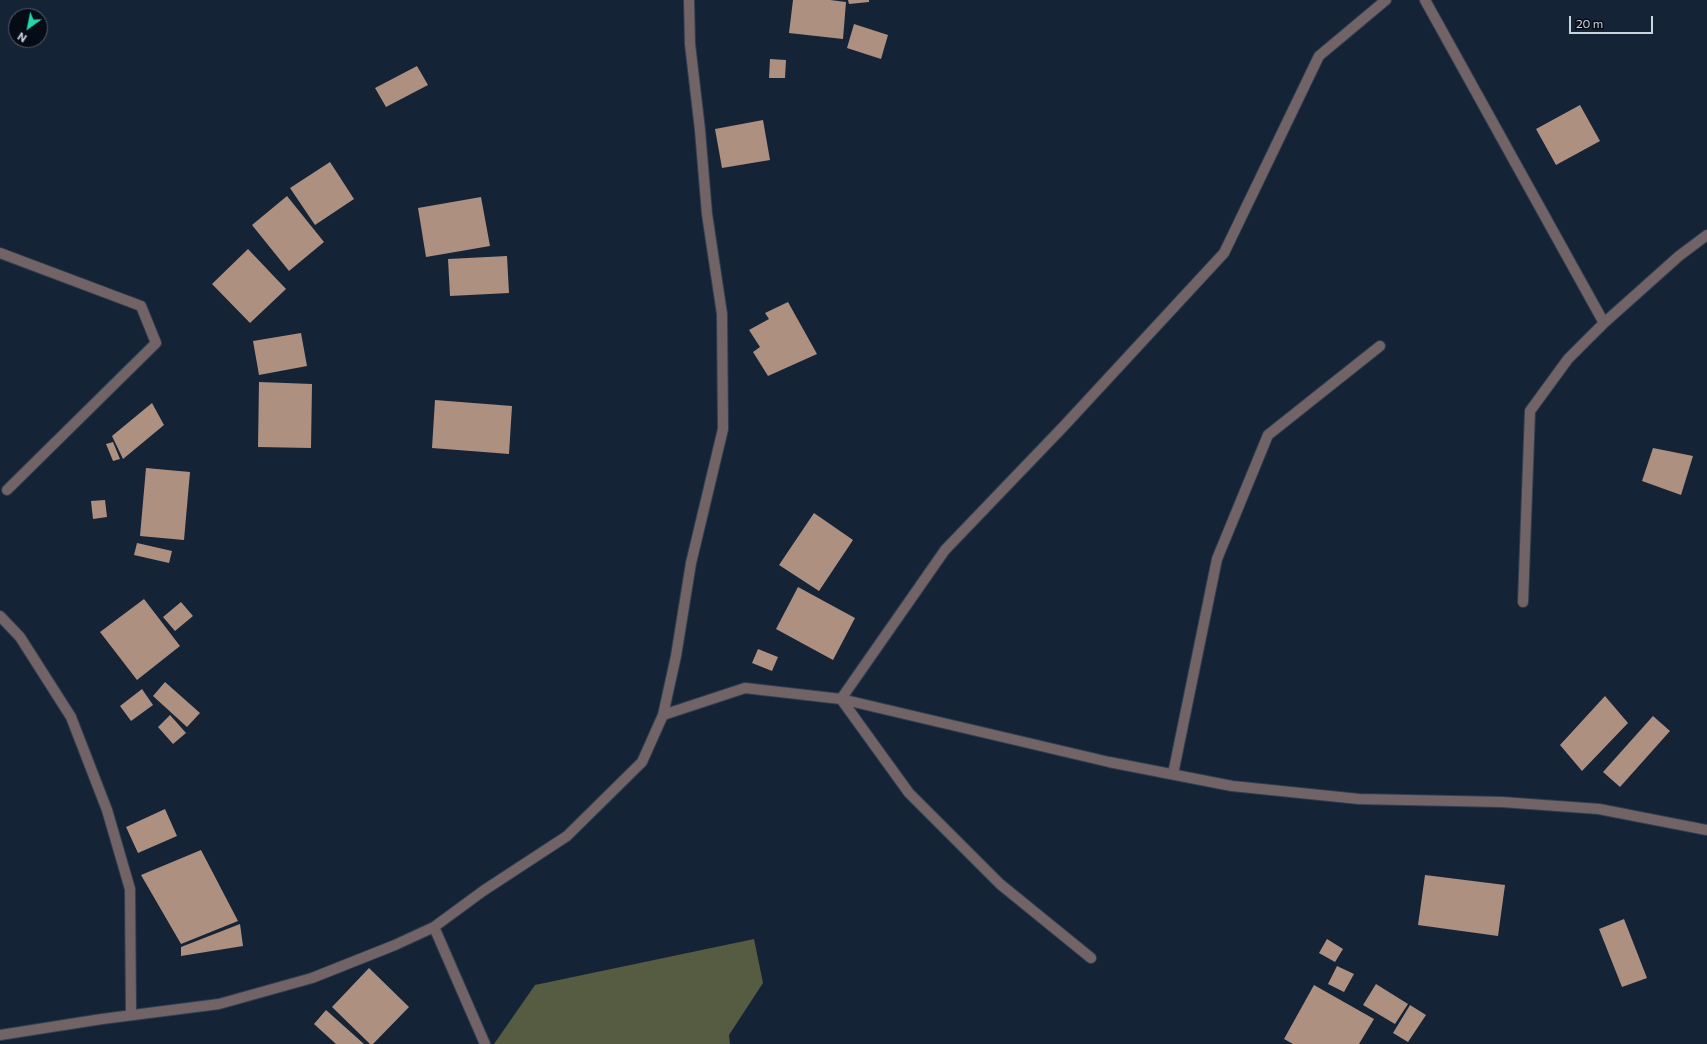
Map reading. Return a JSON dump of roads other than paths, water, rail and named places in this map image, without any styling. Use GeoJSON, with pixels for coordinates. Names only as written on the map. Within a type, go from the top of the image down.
{"type":"FeatureCollection","features":[{"type":"Feature","properties":{"kind":"street"},"geometry":{"type":"LineString","coordinates":[[0,1035],[131,1015],[219,1004],[312,978],[395,945],[434,927],[483,891],[567,836],[642,762],[664,715],[676,656],[691,563],[723,429],[722,314],[707,214],[700,130],[690,44],[689,0]]}},
{"type":"Feature","properties":{"kind":"street"},"geometry":{"type":"LineString","coordinates":[[841,699],[945,550],[1063,427],[1224,253],[1319,56],[1386,0]]}},
{"type":"Feature","properties":{"kind":"street"},"geometry":{"type":"LineString","coordinates":[[1425,0],[1604,323]]}},
{"type":"Feature","properties":{"kind":"street"},"geometry":{"type":"LineString","coordinates":[[1522,602],[1530,411],[1568,359],[1604,323],[1679,256],[1707,235]]}},
{"type":"Feature","properties":{"kind":"street"},"geometry":{"type":"LineString","coordinates":[[0,253],[141,306],[156,343],[7,490]]}},
{"type":"Feature","properties":{"kind":"street"},"geometry":{"type":"LineString","coordinates":[[1173,774],[1217,560],[1268,436],[1380,346]]}},
{"type":"Feature","properties":{"kind":"street"},"geometry":{"type":"LineString","coordinates":[[0,616],[20,637],[71,717],[107,810],[130,889],[131,1015]]}},
{"type":"Feature","properties":{"kind":"street"},"geometry":{"type":"LineString","coordinates":[[664,715],[745,688],[841,699],[1109,762],[1232,786],[1359,799],[1502,802],[1599,809],[1707,830]]}},
{"type":"Feature","properties":{"kind":"street"},"geometry":{"type":"LineString","coordinates":[[841,699],[908,793],[1000,884],[1091,958]]}},
{"type":"Feature","properties":{"kind":"street"},"geometry":{"type":"LineString","coordinates":[[434,927],[485,1044]]}}]}
